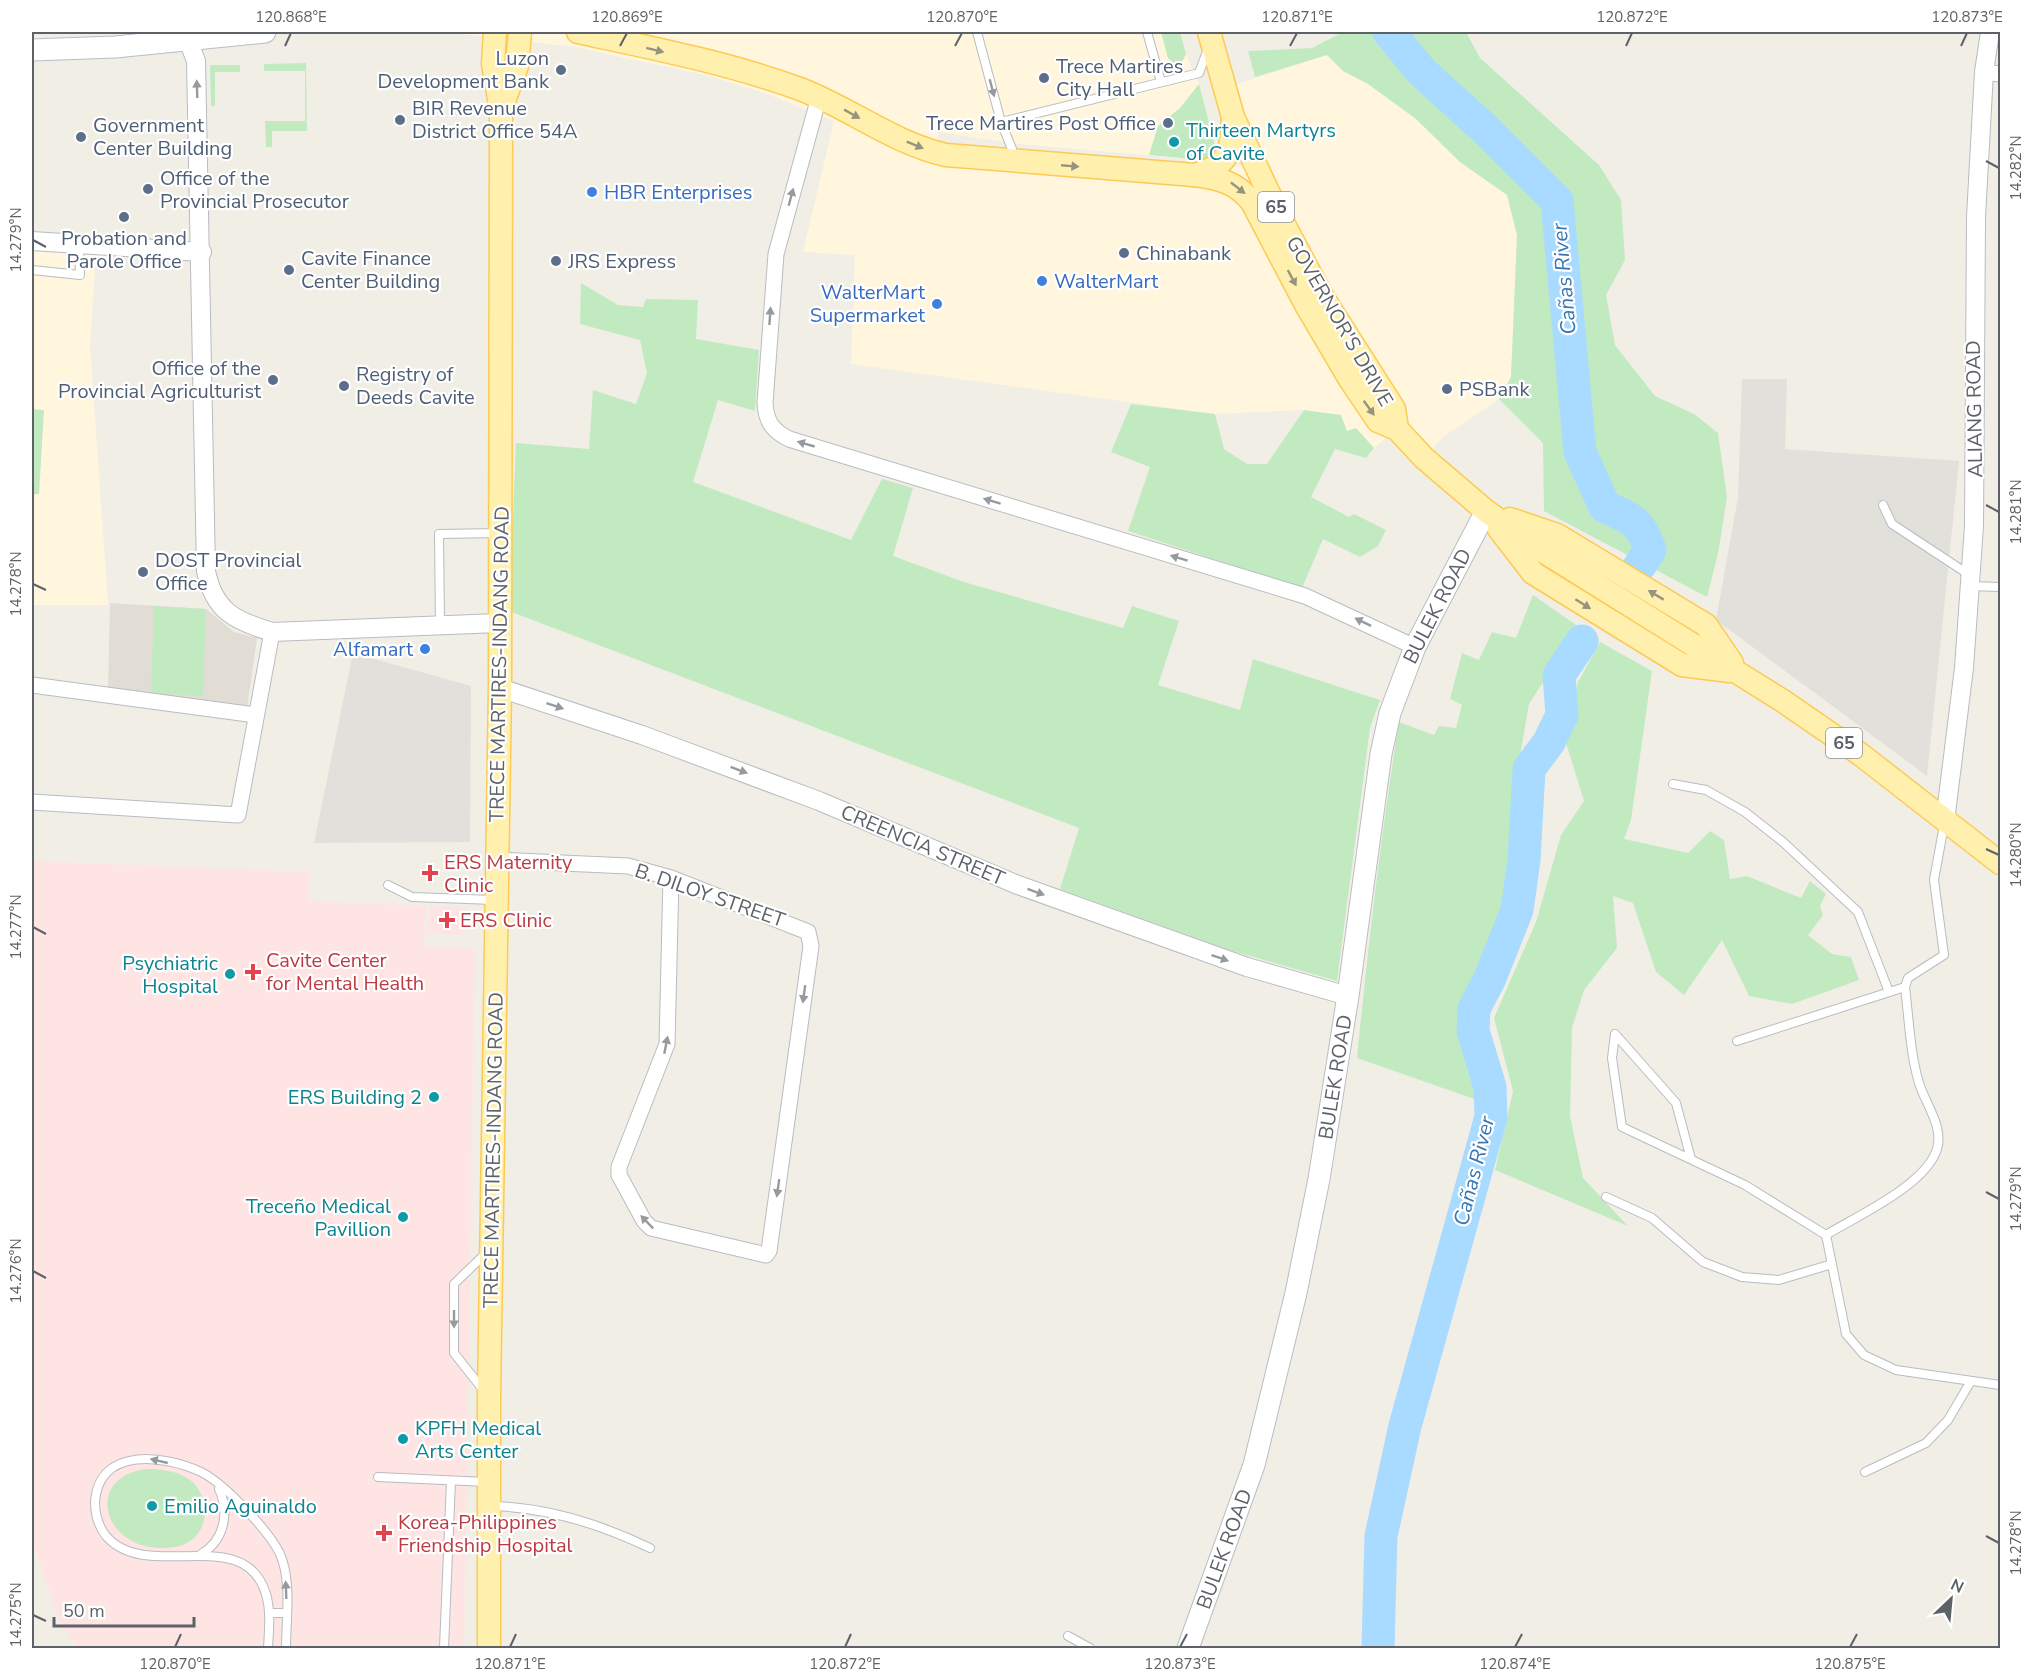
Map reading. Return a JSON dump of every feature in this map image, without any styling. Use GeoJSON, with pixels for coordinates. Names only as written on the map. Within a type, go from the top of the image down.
{"type":"FeatureCollection","features":[{"type":"Feature","properties":{"kind":"main road"},"geometry":{"type":"LineString","coordinates":[[32,50],[184,36],[265,32]]}},
{"type":"Feature","properties":{"kind":"main road","name":"TRECE MARTIRES-INDANG ROAD"},"geometry":{"type":"LineString","coordinates":[[489,1648],[489,1397],[500,688],[501,111],[493,64],[495,32]]}},
{"type":"Feature","properties":{"kind":"main road","name":"TRECE MARTIRES-INDANG ROAD"},"geometry":{"type":"LineString","coordinates":[[501,111],[517,66],[520,32]]}},
{"type":"Feature","properties":{"kind":"main road"},"geometry":{"type":"LineString","coordinates":[[578,32],[748,73],[819,97],[929,151],[946,155],[1194,175]]}},
{"type":"Feature","properties":{"kind":"main road","name":"GOVERNOR'S DRIVE"},"geometry":{"type":"LineString","coordinates":[[1211,36],[1233,117],[1279,215],[1317,287],[1394,409],[1397,429]]}},
{"type":"Feature","properties":{"kind":"main road","name":"GOVERNOR'S DRIVE"},"geometry":{"type":"LineString","coordinates":[[1194,175],[1218,166],[1228,155],[1233,117]]}},
{"type":"Feature","properties":{"kind":"main road","name":"GOVERNOR'S DRIVE"},"geometry":{"type":"LineString","coordinates":[[1194,175],[1230,182],[1243,191],[1252,202],[1349,378],[1378,421],[1397,429],[1424,458],[1486,511],[1533,573],[1682,665],[1738,672]]}},
{"type":"Feature","properties":{"kind":"main road","name":"GOVERNOR'S DRIVE"},"geometry":{"type":"LineString","coordinates":[[1486,511],[1551,544],[1700,635],[1738,672],[1860,754],[2001,863]]}},
{"type":"Feature","properties":{"kind":"main road","name":"BULEK ROAD"},"geometry":{"type":"LineString","coordinates":[[1188,1648],[1254,1465],[1284,1348],[1319,1179],[1348,996],[1384,738],[1393,702],[1415,647],[1486,511]]}},
{"type":"Feature","properties":{"kind":"street","name":"ALIANG ROAD"},"geometry":{"type":"LineString","coordinates":[[1945,821],[1958,731],[1975,503],[1976,217],[1992,73],[1990,32]]}},
{"type":"Feature","properties":{"kind":"street"},"geometry":{"type":"LineString","coordinates":[[184,36],[196,61],[210,590],[220,608],[246,624],[272,632],[500,623]]}},
{"type":"Feature","properties":{"kind":"street"},"geometry":{"type":"LineString","coordinates":[[819,97],[774,267],[765,404],[768,421],[773,429],[789,439],[1305,596],[1415,647]]}},
{"type":"Feature","properties":{"kind":"street"},"geometry":{"type":"LineString","coordinates":[[32,241],[202,252]]}},
{"type":"Feature","properties":{"kind":"street"},"geometry":{"type":"LineString","coordinates":[[32,802],[238,815],[272,632]]}},
{"type":"Feature","properties":{"kind":"street"},"geometry":{"type":"LineString","coordinates":[[32,685],[256,715]]}},
{"type":"Feature","properties":{"kind":"street","name":"CREENCIA STREET"},"geometry":{"type":"LineString","coordinates":[[500,688],[642,735],[819,801],[1040,893],[1247,967],[1348,996]]}},
{"type":"Feature","properties":{"kind":"street","name":"B. DILOY STREET"},"geometry":{"type":"LineString","coordinates":[[496,860],[616,864],[672,878],[803,928],[810,936],[770,1251],[766,1256],[651,1228],[644,1221],[618,1171],[667,1044],[672,878]]}},
{"type":"Feature","properties":{"kind":"lane"},"geometry":{"type":"LineString","coordinates":[[978,32],[1001,122],[1012,149],[1011,161]]}},
{"type":"Feature","properties":{"kind":"lane"},"geometry":{"type":"LineString","coordinates":[[1147,32],[1161,82]]}},
{"type":"Feature","properties":{"kind":"lane"},"geometry":{"type":"LineString","coordinates":[[1001,122],[1199,73],[1211,36]]}},
{"type":"Feature","properties":{"kind":"lane"},"geometry":{"type":"LineString","coordinates":[[32,270],[80,275],[79,243]]}},
{"type":"Feature","properties":{"kind":"lane"},"geometry":{"type":"LineString","coordinates":[[1883,505],[1892,524],[1970,580],[2001,587]]}},
{"type":"Feature","properties":{"kind":"lane"},"geometry":{"type":"LineString","coordinates":[[440,626],[439,534],[500,533]]}},
{"type":"Feature","properties":{"kind":"lane"},"geometry":{"type":"LineString","coordinates":[[1673,784],[1706,789],[1745,812],[1783,842],[1858,912],[1889,992]]}},
{"type":"Feature","properties":{"kind":"lane"},"geometry":{"type":"LineString","coordinates":[[1826,1235],[1890,1196],[1921,1173],[1937,1150],[1939,1141],[1934,1119],[1919,1083],[1905,987],[1908,978],[1944,955],[1934,880],[1945,821]]}},
{"type":"Feature","properties":{"kind":"lane"},"geometry":{"type":"LineString","coordinates":[[388,885],[412,897],[495,900]]}},
{"type":"Feature","properties":{"kind":"lane"},"geometry":{"type":"LineString","coordinates":[[1737,1041],[1905,987]]}},
{"type":"Feature","properties":{"kind":"lane"},"geometry":{"type":"LineString","coordinates":[[1691,1160],[1676,1103],[1615,1034],[1612,1058],[1622,1127],[1691,1160],[1745,1185],[1826,1235],[1846,1334],[1864,1355],[1896,1370],[2001,1385]]}},
{"type":"Feature","properties":{"kind":"lane"},"geometry":{"type":"LineString","coordinates":[[1606,1197],[1652,1218],[1703,1262],[1742,1277],[1779,1280],[1832,1264]]}},
{"type":"Feature","properties":{"kind":"lane"},"geometry":{"type":"LineString","coordinates":[[489,1397],[454,1353],[454,1284],[491,1248]]}},
{"type":"Feature","properties":{"kind":"lane"},"geometry":{"type":"LineString","coordinates":[[1864,1472],[1926,1443],[1948,1420],[1971,1381]]}},
{"type":"Feature","properties":{"kind":"lane"},"geometry":{"type":"LineString","coordinates":[[268,1648],[269,1613],[263,1587],[245,1566],[225,1557],[147,1555],[118,1547],[103,1532],[98,1523],[95,1502],[101,1482],[108,1472],[126,1460],[153,1459],[192,1469],[211,1479],[260,1524],[272,1539],[284,1568],[286,1648]]}},
{"type":"Feature","properties":{"kind":"lane"},"geometry":{"type":"LineString","coordinates":[[378,1477],[489,1482]]}},
{"type":"Feature","properties":{"kind":"lane"},"geometry":{"type":"LineString","coordinates":[[200,1555],[215,1543],[225,1521],[223,1498],[211,1479]]}},
{"type":"Feature","properties":{"kind":"lane"},"geometry":{"type":"LineString","coordinates":[[444,1648],[451,1481]]}},
{"type":"Feature","properties":{"kind":"lane"},"geometry":{"type":"LineString","coordinates":[[489,1506],[511,1506],[579,1520],[618,1533],[650,1548]]}},
{"type":"Feature","properties":{"kind":"lane"},"geometry":{"type":"LineString","coordinates":[[269,1613],[286,1613]]}},
{"type":"Feature","properties":{"kind":"lane"},"geometry":{"type":"LineString","coordinates":[[1068,1635],[1090,1648]]}},
{"type":"Feature","properties":{"kind":"shaded area"},"geometry":{"type":"Polygon","coordinates":[[[443,32],[1180,32],[1186,54],[1199,84],[1217,153],[1203,160],[1018,144],[939,132],[937,153],[1194,175],[1248,164],[1225,88],[1327,55],[1343,71],[1368,84],[1416,119],[1460,162],[1507,195],[1517,235],[1511,377],[1499,399],[1443,437],[1424,458],[1397,429],[1374,448],[1356,428],[1347,431],[1304,410],[1215,414],[851,364],[855,255],[803,252],[834,121],[770,95],[710,76],[575,47],[443,32]]]}},
{"type":"Feature","properties":{"kind":"shaded area"},"geometry":{"type":"Polygon","coordinates":[[[32,246],[96,251],[90,346],[108,605],[32,605],[32,246]]]}},
{"type":"Feature","properties":{"kind":"shaded area"},"geometry":{"type":"Polygon","coordinates":[[[1742,379],[1787,379],[1785,449],[1959,461],[1927,776],[1716,620],[1738,497],[1742,379]]]}},
{"type":"Feature","properties":{"kind":"shaded area"},"geometry":{"type":"Polygon","coordinates":[[[110,603],[206,609],[234,632],[257,638],[247,708],[108,688],[110,603]]]}},
{"type":"Feature","properties":{"kind":"shaded area"},"geometry":{"type":"Polygon","coordinates":[[[353,653],[471,686],[470,842],[314,843],[353,653]]]}},
{"type":"Feature","properties":{"kind":"shaded area"},"geometry":{"type":"Polygon","coordinates":[[[32,861],[309,872],[309,901],[426,906],[424,946],[475,948],[464,1648],[78,1648],[58,1619],[32,1538],[32,861]]]}},
{"type":"Feature","properties":{"kind":"shaded area","name":"ERS Clinic"},"geometry":{"type":"Polygon","coordinates":[[[429,906],[466,907],[465,935],[428,933],[429,906]]]}},
{"type":"Feature","properties":{"kind":"green space"},"geometry":{"type":"Polygon","coordinates":[[[1161,32],[1180,32],[1186,54],[1181,64],[1175,65],[1168,58],[1161,32]]]}},
{"type":"Feature","properties":{"kind":"green space"},"geometry":{"type":"Polygon","coordinates":[[[1343,32],[1466,32],[1480,58],[1599,165],[1621,200],[1625,260],[1606,295],[1615,345],[1655,396],[1694,414],[1718,433],[1727,497],[1718,554],[1707,597],[1544,511],[1543,443],[1499,399],[1511,377],[1517,235],[1507,195],[1460,162],[1416,119],[1368,84],[1343,71],[1327,55],[1255,77],[1248,51],[1312,48],[1343,32]]]}},
{"type":"Feature","properties":{"kind":"green space"},"geometry":{"type":"Polygon","coordinates":[[[306,63],[307,131],[272,131],[272,147],[266,147],[265,121],[305,121],[305,71],[264,71],[264,64],[306,63]]]}},
{"type":"Feature","properties":{"kind":"green space"},"geometry":{"type":"Polygon","coordinates":[[[210,65],[240,65],[240,72],[215,72],[215,106],[211,106],[210,65]]]}},
{"type":"Feature","properties":{"kind":"green space"},"geometry":{"type":"Polygon","coordinates":[[[1199,84],[1217,153],[1203,160],[1149,155],[1158,126],[1180,108],[1199,84]]]}},
{"type":"Feature","properties":{"kind":"green space"},"geometry":{"type":"Polygon","coordinates":[[[581,283],[618,305],[643,307],[646,299],[698,300],[696,339],[759,350],[755,411],[718,400],[693,482],[851,540],[882,479],[913,488],[893,556],[964,582],[1123,628],[1132,606],[1179,621],[1158,685],[1240,710],[1253,659],[1380,700],[1370,728],[1337,981],[1229,950],[1060,889],[1079,828],[509,611],[516,443],[589,449],[593,390],[636,404],[647,373],[640,340],[580,324],[581,283]]]}},
{"type":"Feature","properties":{"kind":"green space"},"geometry":{"type":"Polygon","coordinates":[[[1131,404],[1215,414],[1224,449],[1247,464],[1267,464],[1304,410],[1341,415],[1347,431],[1356,428],[1374,448],[1366,458],[1335,449],[1311,497],[1349,517],[1354,514],[1386,530],[1378,546],[1360,557],[1323,539],[1302,588],[1128,531],[1150,467],[1111,452],[1131,404]]]}},
{"type":"Feature","properties":{"kind":"green space"},"geometry":{"type":"Polygon","coordinates":[[[32,409],[44,410],[39,494],[32,494],[32,409]]]}},
{"type":"Feature","properties":{"kind":"green space"},"geometry":{"type":"Polygon","coordinates":[[[1533,595],[1579,627],[1529,704],[1521,750],[1508,909],[1469,994],[1462,1029],[1480,1101],[1357,1058],[1361,1016],[1370,932],[1399,722],[1434,735],[1439,726],[1456,728],[1462,705],[1450,699],[1462,653],[1479,660],[1492,632],[1516,638],[1533,595]]]}},
{"type":"Feature","properties":{"kind":"green space"},"geometry":{"type":"Polygon","coordinates":[[[154,606],[206,609],[203,696],[151,693],[154,606]]]}},
{"type":"Feature","properties":{"kind":"green space"},"geometry":{"type":"Polygon","coordinates":[[[1600,642],[1652,671],[1631,820],[1624,839],[1688,853],[1710,831],[1724,840],[1730,879],[1747,876],[1801,898],[1810,881],[1826,894],[1820,906],[1823,915],[1808,935],[1832,954],[1851,957],[1859,980],[1792,1004],[1749,996],[1722,940],[1684,995],[1656,972],[1633,903],[1613,896],[1617,948],[1584,990],[1572,1028],[1570,1116],[1583,1178],[1628,1226],[1495,1170],[1513,1091],[1494,1018],[1536,922],[1561,835],[1584,801],[1566,743],[1578,682],[1600,642]]]}},
{"type":"Feature","properties":{"kind":"green space"},"geometry":{"type":"Polygon","coordinates":[[[146,1469],[180,1474],[197,1488],[205,1507],[204,1517],[202,1527],[189,1542],[179,1546],[154,1548],[134,1542],[119,1531],[110,1517],[107,1502],[112,1488],[125,1476],[146,1469]]]}},
{"type":"Feature","properties":{"kind":"waterway","name":"Cañas River"},"geometry":{"type":"LineString","coordinates":[[1389,32],[1422,72],[1485,129],[1557,201],[1580,452],[1605,507],[1629,518],[1639,527],[1647,540],[1650,550],[1640,565]]}},
{"type":"Feature","properties":{"kind":"waterway","name":"Cañas River"},"geometry":{"type":"LineString","coordinates":[[1378,1648],[1381,1536],[1405,1426],[1491,1117],[1490,1087],[1473,1031],[1474,1009],[1490,978],[1517,910],[1524,860],[1529,769],[1549,742],[1562,715],[1559,675],[1582,641]]}},
{"type":"Feature","properties":{"kind":"place","name":"Luzon Development Bank"},"geometry":{"type":"Point","coordinates":[561,70]}},
{"type":"Feature","properties":{"kind":"place","name":"Trece Martires City Hall"},"geometry":{"type":"Point","coordinates":[1044,78]}},
{"type":"Feature","properties":{"kind":"place","name":"BIR Revenue District Office 54A"},"geometry":{"type":"Point","coordinates":[400,120]}},
{"type":"Feature","properties":{"kind":"place","name":"Trece Martires Post Office"},"geometry":{"type":"Point","coordinates":[1168,123]}},
{"type":"Feature","properties":{"kind":"place","name":"Government Center Building"},"geometry":{"type":"Point","coordinates":[81,137]}},
{"type":"Feature","properties":{"kind":"place","name":"Thirteen Martyrs of Cavite"},"geometry":{"type":"Point","coordinates":[1174,142]}},
{"type":"Feature","properties":{"kind":"place","name":"Office of the Provincial Prosecutor"},"geometry":{"type":"Point","coordinates":[148,189]}},
{"type":"Feature","properties":{"kind":"place","name":"HBR Enterprises"},"geometry":{"type":"Point","coordinates":[592,192]}},
{"type":"Feature","properties":{"kind":"place","name":"Probation and Parole Office"},"geometry":{"type":"Point","coordinates":[124,217]}},
{"type":"Feature","properties":{"kind":"place","name":"Chinabank"},"geometry":{"type":"Point","coordinates":[1124,253]}},
{"type":"Feature","properties":{"kind":"place","name":"JRS Express"},"geometry":{"type":"Point","coordinates":[556,261]}},
{"type":"Feature","properties":{"kind":"place","name":"Cavite Finance Center Building"},"geometry":{"type":"Point","coordinates":[289,270]}},
{"type":"Feature","properties":{"kind":"place","name":"WalterMart"},"geometry":{"type":"Point","coordinates":[1042,281]}},
{"type":"Feature","properties":{"kind":"place","name":"WalterMart Supermarket"},"geometry":{"type":"Point","coordinates":[937,304]}},
{"type":"Feature","properties":{"kind":"place","name":"Office of the Provincial Agriculturist"},"geometry":{"type":"Point","coordinates":[273,380]}},
{"type":"Feature","properties":{"kind":"place","name":"Registry of Deeds Cavite"},"geometry":{"type":"Point","coordinates":[344,386]}},
{"type":"Feature","properties":{"kind":"place","name":"PSBank"},"geometry":{"type":"Point","coordinates":[1447,389]}},
{"type":"Feature","properties":{"kind":"place","name":"DOST Provincial Office"},"geometry":{"type":"Point","coordinates":[143,572]}},
{"type":"Feature","properties":{"kind":"place","name":"Alfamart"},"geometry":{"type":"Point","coordinates":[425,649]}},
{"type":"Feature","properties":{"kind":"place","name":"ERS Maternity Clinic"},"geometry":{"type":"Point","coordinates":[430,873]}},
{"type":"Feature","properties":{"kind":"place","name":"ERS Clinic"},"geometry":{"type":"Point","coordinates":[447,920]}},
{"type":"Feature","properties":{"kind":"place","name":"Cavite Center for Mental Health"},"geometry":{"type":"Point","coordinates":[253,972]}},
{"type":"Feature","properties":{"kind":"place","name":"Psychiatric Hospital"},"geometry":{"type":"Point","coordinates":[230,974]}},
{"type":"Feature","properties":{"kind":"place","name":"ERS Building 2"},"geometry":{"type":"Point","coordinates":[434,1097]}},
{"type":"Feature","properties":{"kind":"place","name":"Treceño Medical Pavillion"},"geometry":{"type":"Point","coordinates":[403,1217]}},
{"type":"Feature","properties":{"kind":"place","name":"KPFH Medical Arts Center"},"geometry":{"type":"Point","coordinates":[403,1439]}},
{"type":"Feature","properties":{"kind":"place","name":"Emilio Aguinaldo"},"geometry":{"type":"Point","coordinates":[152,1506]}},
{"type":"Feature","properties":{"kind":"place","name":"Korea-Philippines Friendship Hospital"},"geometry":{"type":"Point","coordinates":[384,1533]}}]}
